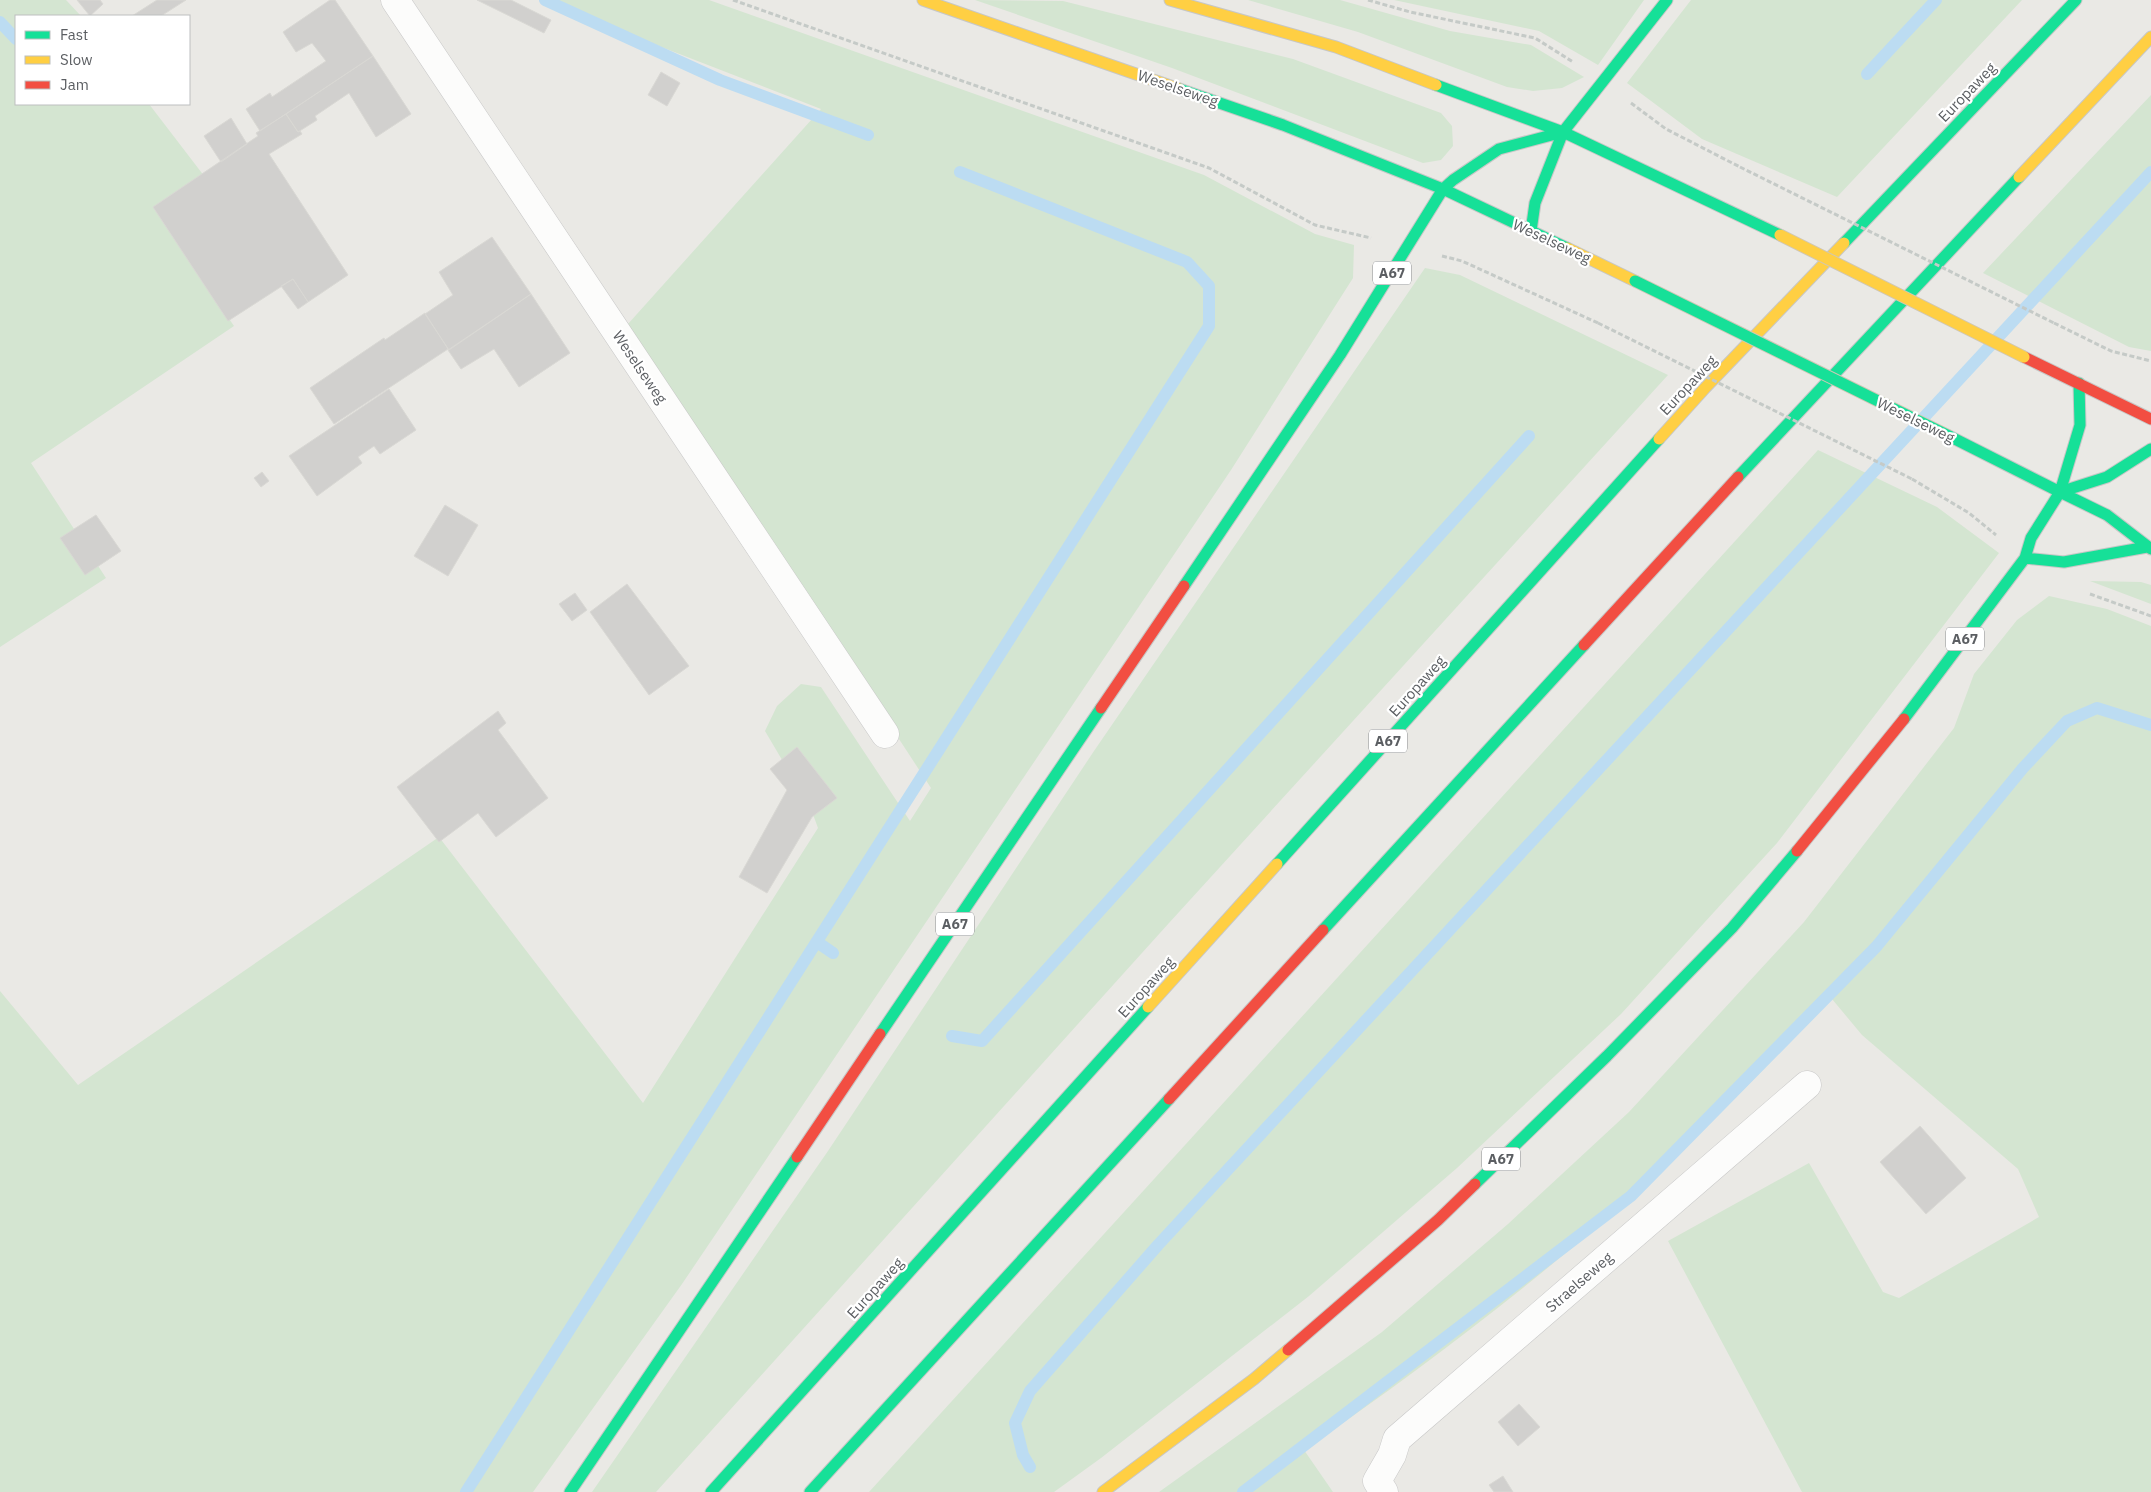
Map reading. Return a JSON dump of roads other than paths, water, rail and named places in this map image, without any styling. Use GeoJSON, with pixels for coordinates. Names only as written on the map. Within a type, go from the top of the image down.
{"type":"FeatureCollection","features":[{"type":"Feature","properties":{"kind":"main road","name":"Weselseweg"},"geometry":{"type":"LineString","coordinates":[[923,0],[1283,125],[1443,189],[1635,281],[2107,515],[2149,548]]}},
{"type":"Feature","properties":{"kind":"main road"},"geometry":{"type":"LineString","coordinates":[[1170,0],[1336,47],[1563,132],[1709,200],[2151,419]]}},
{"type":"Feature","properties":{"kind":"main road"},"geometry":{"type":"LineString","coordinates":[[1531,231],[1535,203],[1563,132],[1667,0]]}},
{"type":"Feature","properties":{"kind":"main road","name":"Europaweg"},"geometry":{"type":"LineString","coordinates":[[711,1492],[1705,388],[2076,0]]}},
{"type":"Feature","properties":{"kind":"main road"},"geometry":{"type":"LineString","coordinates":[[810,1492],[1784,426],[2151,37]]}},
{"type":"Feature","properties":{"kind":"main road","name":"A67"},"geometry":{"type":"LineString","coordinates":[[570,1492],[1340,355],[1443,189],[1453,180],[1499,149],[1563,132]]}},
{"type":"Feature","properties":{"kind":"main road","name":"A67"},"geometry":{"type":"LineString","coordinates":[[1103,1492],[1254,1379],[1423,1233],[1607,1056],[1732,928],[1823,820],[1915,705],[2025,558],[2031,538],[2060,492],[2080,425],[2080,383]]}},
{"type":"Feature","properties":{"kind":"main road"},"geometry":{"type":"LineString","coordinates":[[2060,492],[2107,477],[2151,449]]}},
{"type":"Feature","properties":{"kind":"main road"},"geometry":{"type":"LineString","coordinates":[[2025,558],[2064,562],[2149,548]]}},
{"type":"Feature","properties":{"kind":"street","name":"Weselseweg"},"geometry":{"type":"LineString","coordinates":[[394,0],[885,734]]}},
{"type":"Feature","properties":{"kind":"street","name":"Straelseweg"},"geometry":{"type":"LineString","coordinates":[[1384,1492],[1377,1481],[1392,1455],[1397,1439],[1807,1085]]}},
{"type":"Feature","properties":{"kind":"waterway"},"geometry":{"type":"LineString","coordinates":[[545,0],[720,80],[868,135]]}},
{"type":"Feature","properties":{"kind":"waterway"},"geometry":{"type":"LineString","coordinates":[[1867,74],[1936,0]]}},
{"type":"Feature","properties":{"kind":"waterway"},"geometry":{"type":"LineString","coordinates":[[0,22],[15,38]]}},
{"type":"Feature","properties":{"kind":"waterway"},"geometry":{"type":"LineString","coordinates":[[466,1492],[1209,326],[1209,286],[1187,262],[960,172]]}},
{"type":"Feature","properties":{"kind":"waterway"},"geometry":{"type":"LineString","coordinates":[[1030,1467],[1023,1455],[1015,1423],[1030,1391],[1158,1245],[2151,172]]}},
{"type":"Feature","properties":{"kind":"waterway"},"geometry":{"type":"LineString","coordinates":[[952,1036],[982,1041],[1529,436]]}},
{"type":"Feature","properties":{"kind":"waterway"},"geometry":{"type":"LineString","coordinates":[[1243,1492],[1631,1196],[1876,947],[2023,768],[2067,721],[2097,708],[2151,725]]}},
{"type":"Feature","properties":{"kind":"waterway"},"geometry":{"type":"LineString","coordinates":[[817,942],[833,953]]}}]}
